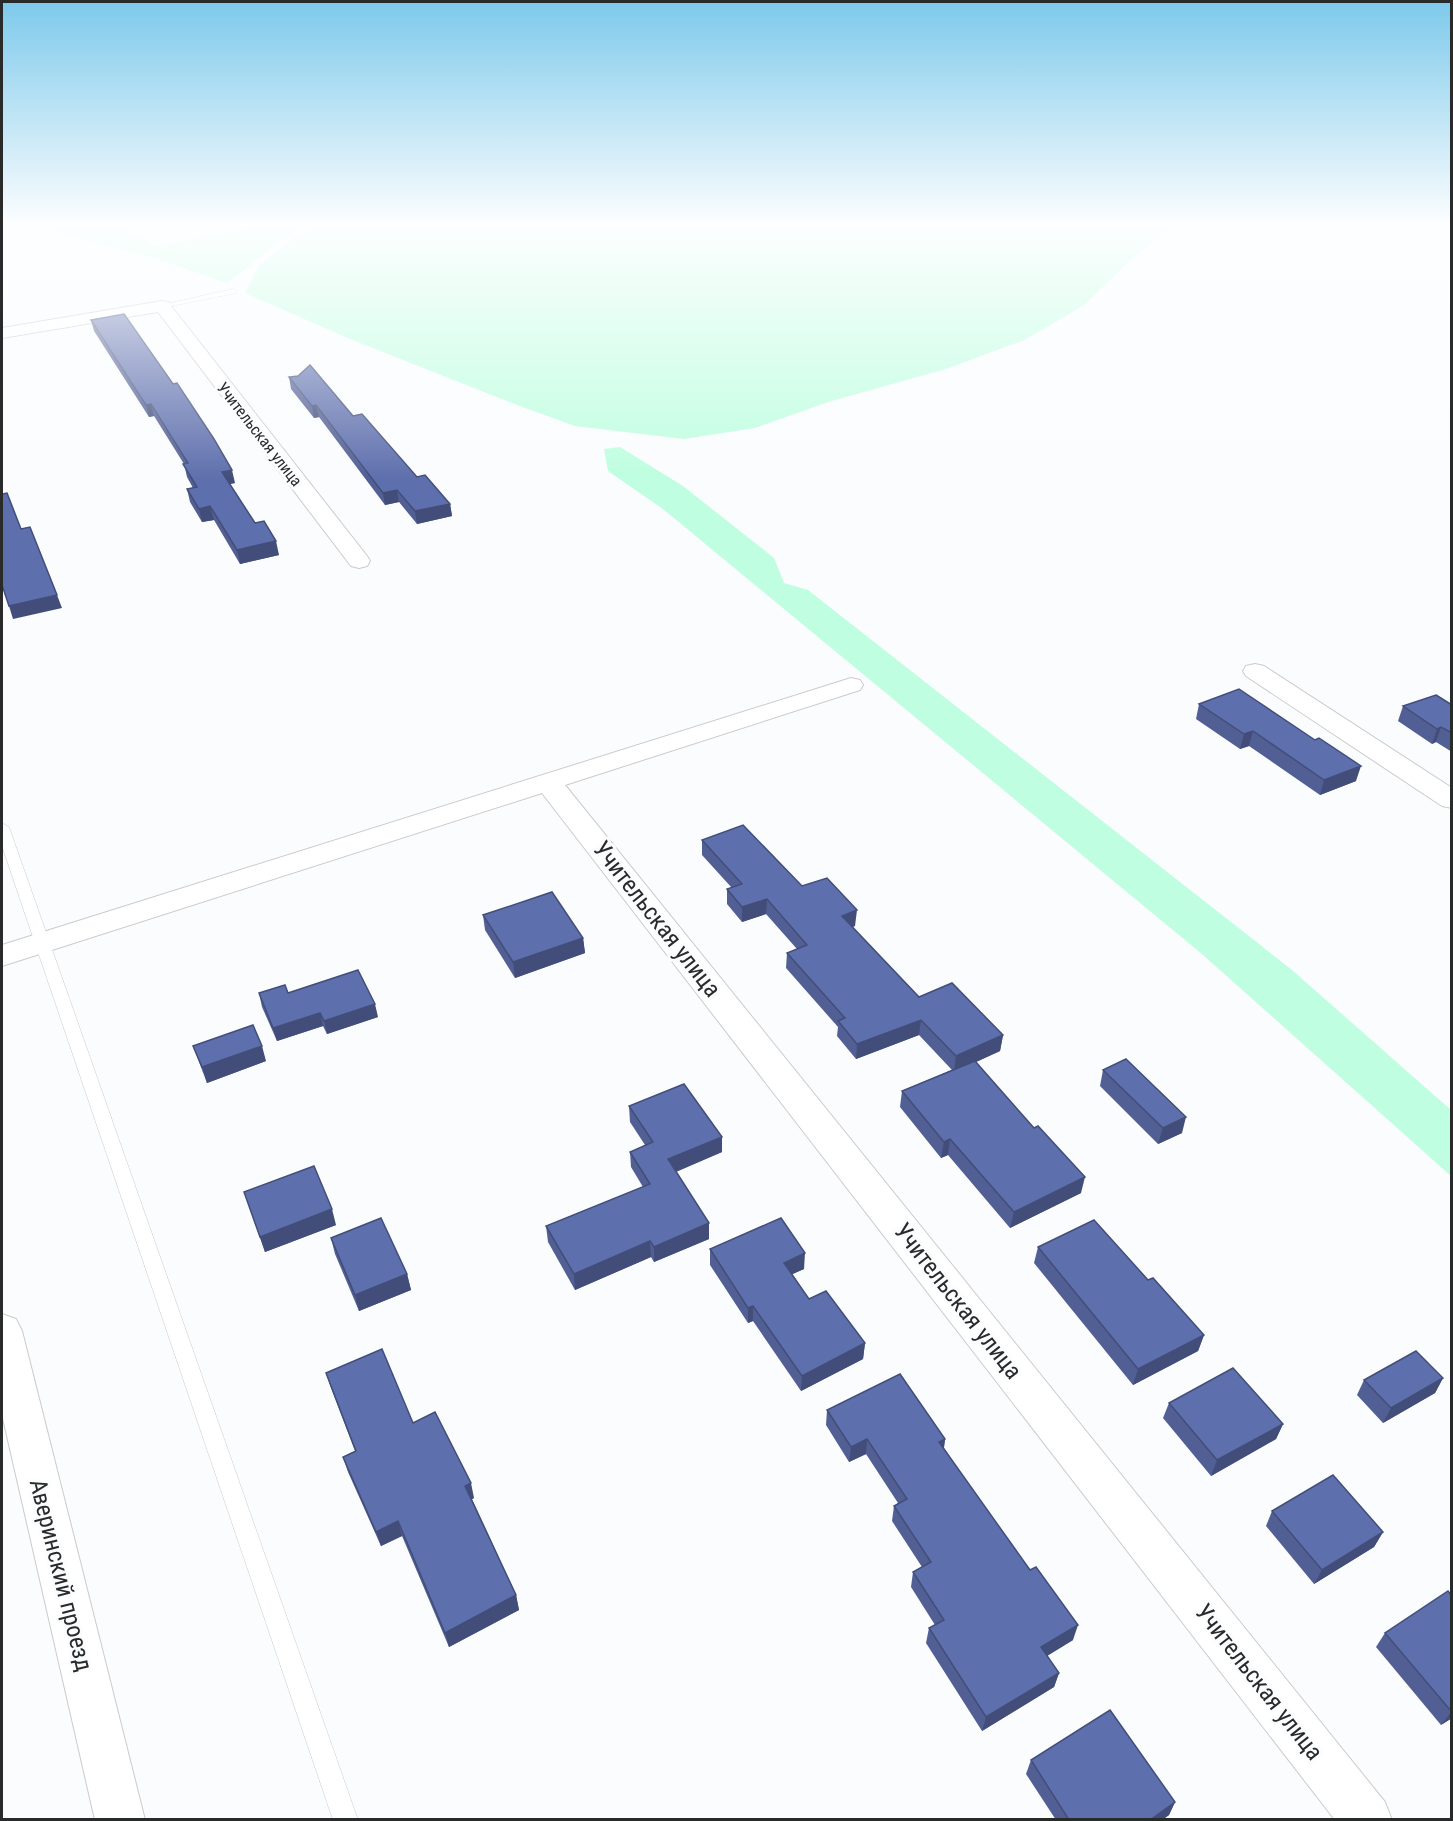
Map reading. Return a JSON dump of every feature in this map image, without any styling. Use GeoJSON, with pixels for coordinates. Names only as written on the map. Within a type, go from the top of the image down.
{"type":"FeatureCollection","features":[{"type":"Feature","properties":{"kind":"street"},"geometry":{"type":"LineString","coordinates":[[2,333],[144,309]]}},
{"type":"Feature","properties":{"kind":"street","name":"Учительская улица"},"geometry":{"type":"LineString","coordinates":[[164,309],[359,561]]}},
{"type":"Feature","properties":{"kind":"street"},"geometry":{"type":"LineString","coordinates":[[1255,671],[1452,800]]}},
{"type":"Feature","properties":{"kind":"street"},"geometry":{"type":"LineString","coordinates":[[2,956],[851,685]]}},
{"type":"Feature","properties":{"kind":"street","name":"Учительская улица"},"geometry":{"type":"LineString","coordinates":[[548,782],[1367,1820]]}},
{"type":"Feature","properties":{"kind":"street","name":"Аверинский проезд"},"geometry":{"type":"LineString","coordinates":[[2,1331],[120,1820]]}},
{"type":"Feature","properties":{"kind":"lane"},"geometry":{"type":"LineString","coordinates":[[2,827],[346,1820]]}},
{"type":"Feature","properties":{"kind":"green space"},"geometry":{"type":"Polygon","coordinates":[[[281,309],[1078,309],[1024,340],[946,369],[828,402],[755,428],[684,439],[575,426],[350,339],[281,309]]]}},
{"type":"Feature","properties":{"kind":"green space"},"geometry":{"type":"Polygon","coordinates":[[[620,447],[683,486],[774,558],[784,583],[808,590],[1292,970],[1451,1110],[1451,1176],[1202,954],[663,509],[608,471],[604,449],[620,447]]]}},
{"type":"Feature","properties":{"kind":"building"},"geometry":{"type":"Polygon","coordinates":[[[124,314],[173,384],[177,383],[214,439],[232,470],[222,472],[255,523],[264,521],[276,541],[237,550],[210,506],[199,509],[187,489],[197,487],[183,464],[188,463],[151,404],[146,405],[91,320],[124,314]]]}},
{"type":"Feature","properties":{"kind":"building"},"geometry":{"type":"Polygon","coordinates":[[[310,365],[353,416],[362,414],[417,477],[425,475],[450,504],[415,511],[397,490],[383,493],[316,405],[312,406],[289,377],[298,376],[310,365]]]}},
{"type":"Feature","properties":{"kind":"building"},"geometry":{"type":"Polygon","coordinates":[[[7,493],[21,529],[30,527],[57,595],[9,606],[2,585],[2,494],[7,493]]]}},
{"type":"Feature","properties":{"kind":"building"},"geometry":{"type":"Polygon","coordinates":[[[1239,689],[1315,740],[1319,738],[1361,766],[1324,780],[1253,731],[1244,734],[1199,704],[1239,689]]]}},
{"type":"Feature","properties":{"kind":"building"},"geometry":{"type":"Polygon","coordinates":[[[1436,695],[1452,705],[1452,733],[1441,727],[1437,729],[1403,706],[1436,695]]]}},
{"type":"Feature","properties":{"kind":"building"},"geometry":{"type":"Polygon","coordinates":[[[743,825],[802,886],[827,878],[857,910],[842,916],[919,997],[952,983],[1003,1035],[956,1056],[921,1020],[857,1044],[838,1021],[845,1018],[787,953],[807,945],[767,899],[742,907],[727,889],[742,884],[702,840],[743,825]]]}},
{"type":"Feature","properties":{"kind":"building"},"geometry":{"type":"Polygon","coordinates":[[[552,892],[583,938],[513,962],[483,915],[552,892]]]}},
{"type":"Feature","properties":{"kind":"building"},"geometry":{"type":"Polygon","coordinates":[[[358,970],[375,1004],[324,1021],[320,1013],[273,1028],[259,993],[285,985],[288,993],[358,970]]]}},
{"type":"Feature","properties":{"kind":"building"},"geometry":{"type":"Polygon","coordinates":[[[253,1025],[262,1046],[202,1067],[193,1046],[253,1025]]]}},
{"type":"Feature","properties":{"kind":"building"},"geometry":{"type":"Polygon","coordinates":[[[1126,1059],[1186,1117],[1163,1128],[1103,1070],[1126,1059]]]}},
{"type":"Feature","properties":{"kind":"building"},"geometry":{"type":"Polygon","coordinates":[[[975,1061],[1034,1128],[1038,1126],[1085,1177],[1014,1212],[950,1139],[944,1142],[902,1091],[975,1061]]]}},
{"type":"Feature","properties":{"kind":"building"},"geometry":{"type":"Polygon","coordinates":[[[684,1084],[722,1137],[668,1159],[709,1223],[654,1247],[650,1241],[574,1274],[546,1226],[650,1184],[630,1152],[653,1142],[629,1106],[684,1084]]]}},
{"type":"Feature","properties":{"kind":"building"},"geometry":{"type":"Polygon","coordinates":[[[314,1166],[332,1209],[260,1237],[244,1192],[314,1166]]]}},
{"type":"Feature","properties":{"kind":"building"},"geometry":{"type":"Polygon","coordinates":[[[381,1218],[407,1274],[355,1295],[331,1238],[381,1218]]]}},
{"type":"Feature","properties":{"kind":"building"},"geometry":{"type":"Polygon","coordinates":[[[781,1218],[805,1253],[784,1263],[809,1299],[826,1291],[865,1343],[802,1376],[753,1306],[748,1308],[710,1249],[781,1218]]]}},
{"type":"Feature","properties":{"kind":"building"},"geometry":{"type":"Polygon","coordinates":[[[1094,1220],[1148,1280],[1153,1278],[1204,1335],[1138,1369],[1038,1247],[1094,1220]]]}},
{"type":"Feature","properties":{"kind":"building"},"geometry":{"type":"Polygon","coordinates":[[[382,1349],[413,1423],[435,1412],[471,1483],[465,1486],[516,1595],[445,1633],[398,1521],[376,1532],[343,1457],[356,1451],[326,1373],[382,1349]]]}},
{"type":"Feature","properties":{"kind":"building"},"geometry":{"type":"Polygon","coordinates":[[[1416,1351],[1443,1378],[1391,1408],[1364,1380],[1416,1351]]]}},
{"type":"Feature","properties":{"kind":"building"},"geometry":{"type":"Polygon","coordinates":[[[1233,1368],[1283,1424],[1217,1460],[1169,1403],[1233,1368]]]}},
{"type":"Feature","properties":{"kind":"building"},"geometry":{"type":"Polygon","coordinates":[[[900,1374],[945,1439],[939,1442],[1030,1570],[1036,1567],[1078,1625],[1041,1647],[1059,1673],[986,1717],[929,1628],[944,1620],[913,1572],[931,1562],[894,1506],[907,1499],[867,1439],[851,1447],[827,1410],[900,1374]]]}},
{"type":"Feature","properties":{"kind":"building"},"geometry":{"type":"Polygon","coordinates":[[[1333,1475],[1383,1532],[1322,1570],[1272,1511],[1333,1475]]]}},
{"type":"Feature","properties":{"kind":"building"},"geometry":{"type":"Polygon","coordinates":[[[1448,1591],[1452,1596],[1451,1711],[1385,1633],[1448,1591]]]}},
{"type":"Feature","properties":{"kind":"building"},"geometry":{"type":"Polygon","coordinates":[[[1110,1710],[1175,1802],[1150,1820],[1069,1820],[1031,1760],[1110,1710]]]}}]}
